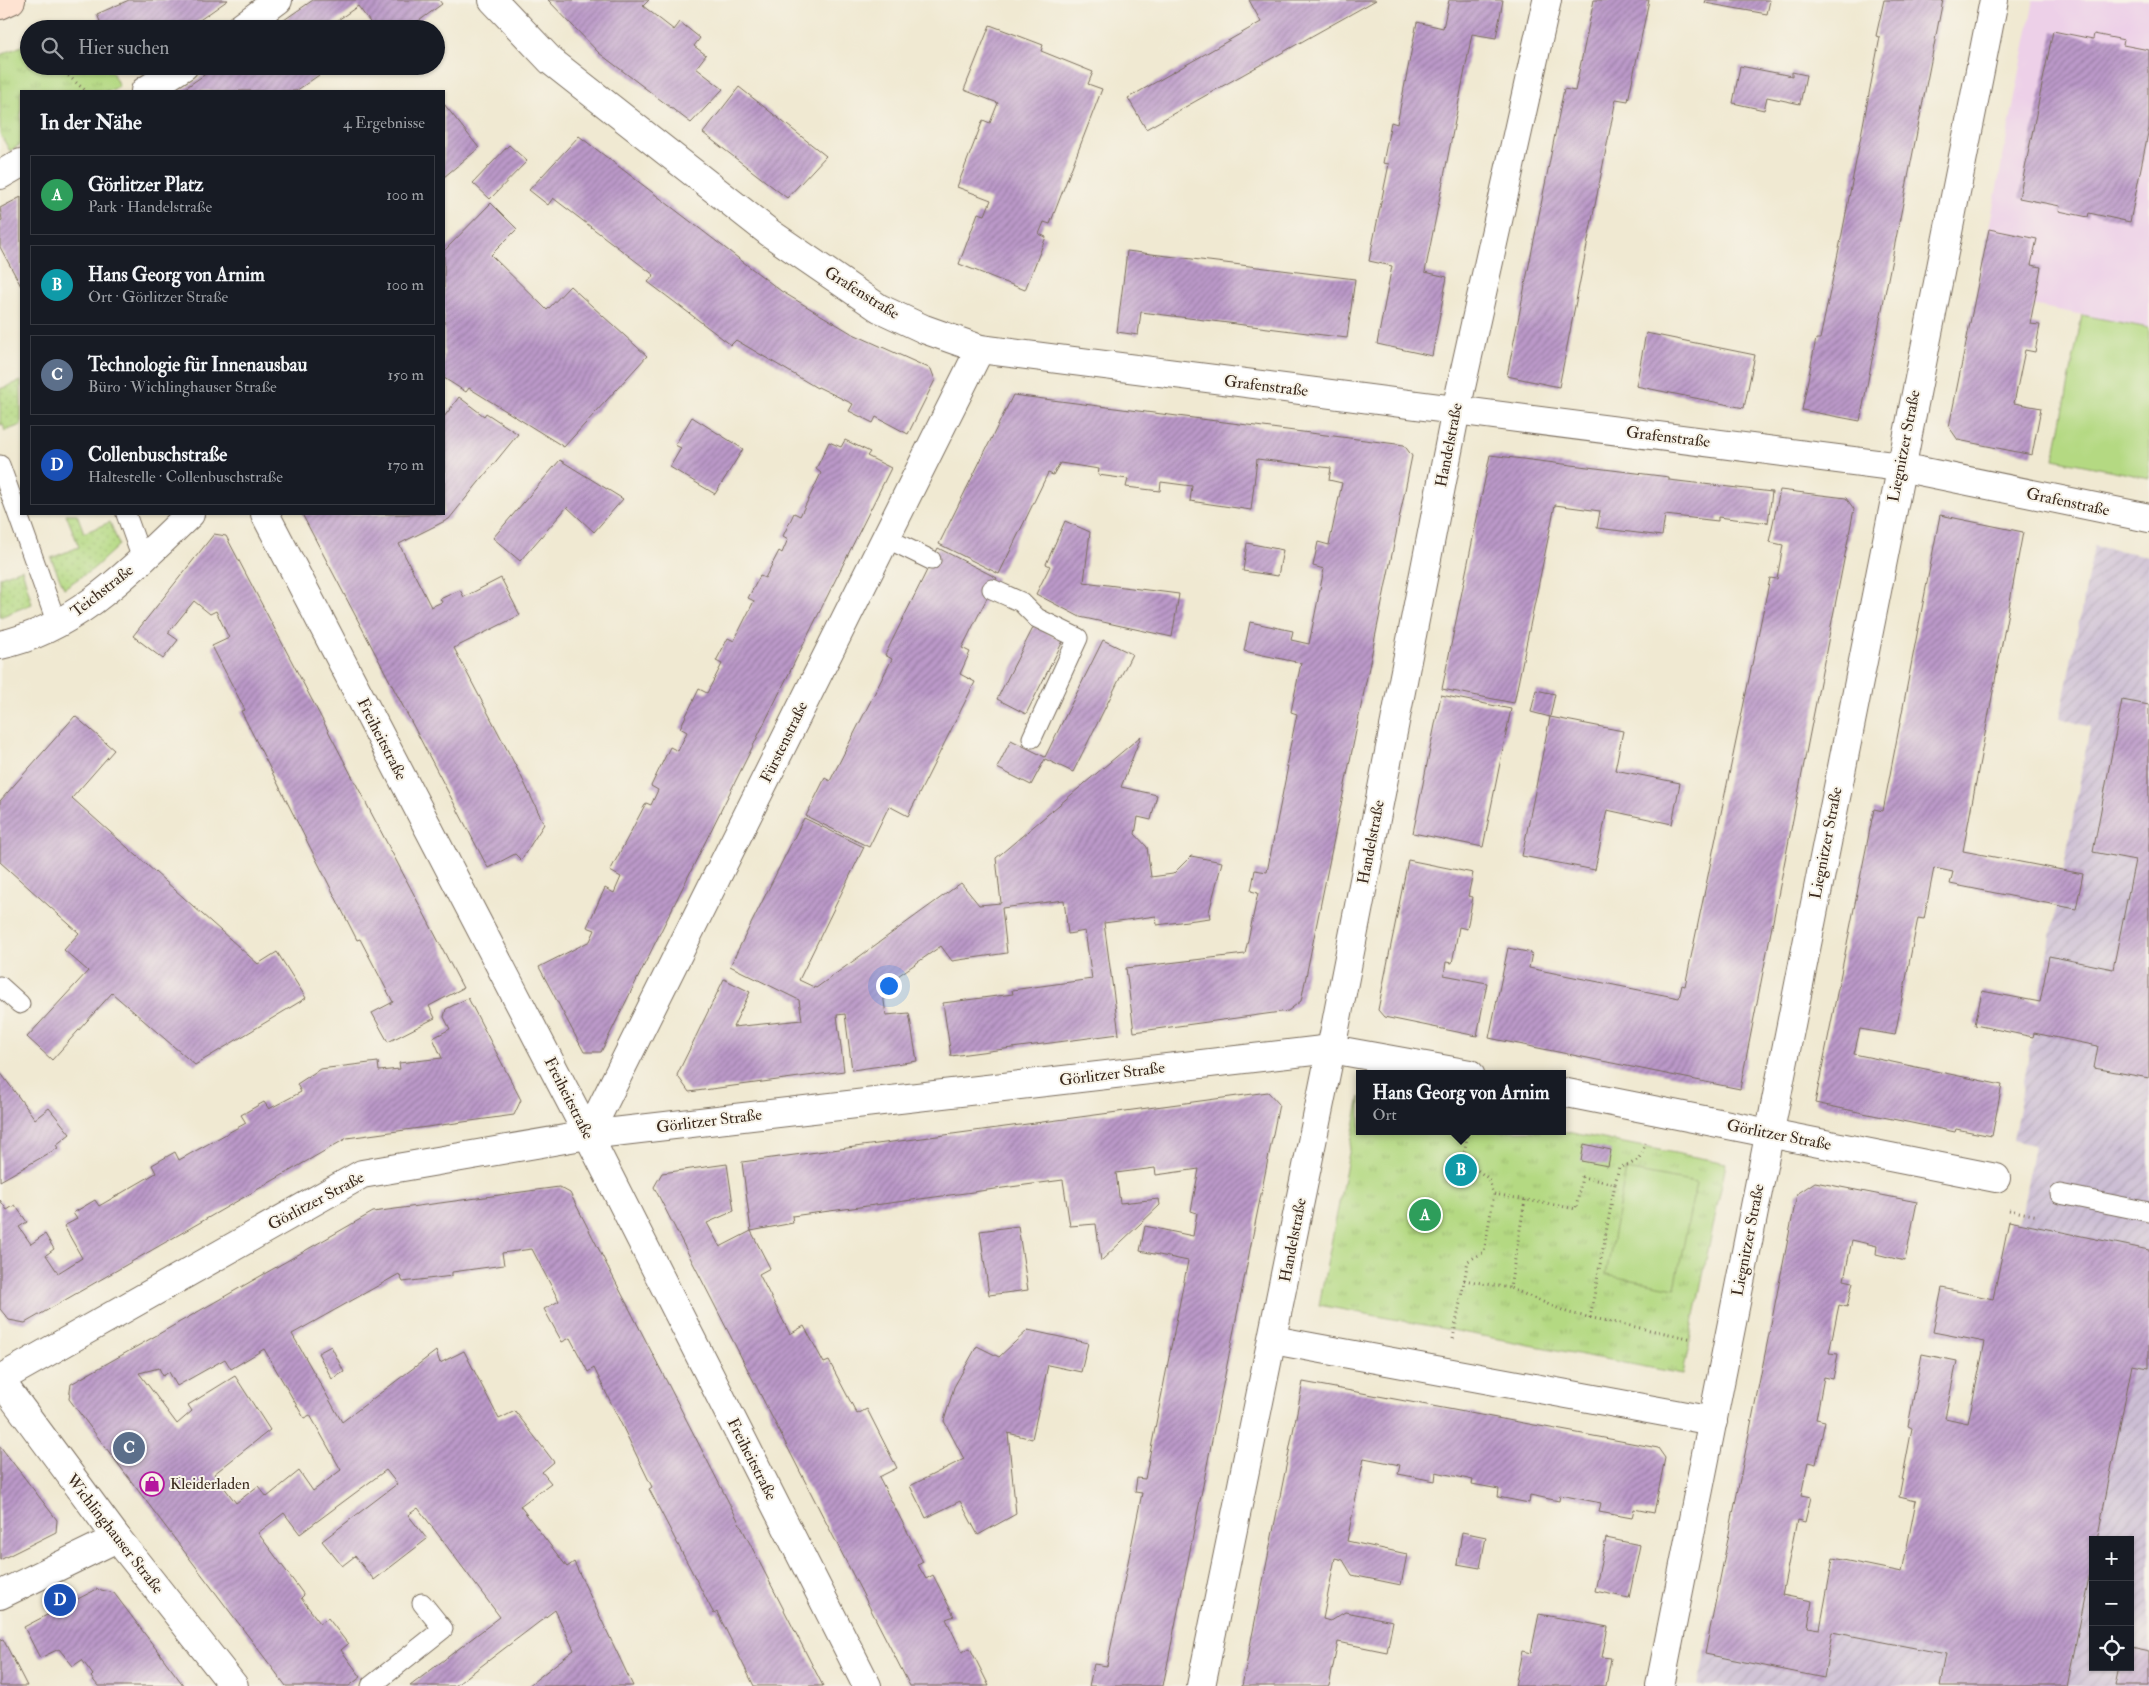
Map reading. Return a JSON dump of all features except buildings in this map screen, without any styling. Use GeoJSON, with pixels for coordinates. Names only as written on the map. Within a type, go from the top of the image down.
{"type":"FeatureCollection","features":[{"type":"Feature","properties":{"kind":"main road"},"geometry":{"type":"LineString","coordinates":[[0,5],[11,0]]}},
{"type":"Feature","properties":{"kind":"street"},"geometry":{"type":"LineString","coordinates":[[251,20],[278,0]]}},
{"type":"Feature","properties":{"kind":"street","name":"Grafenstraße"},"geometry":{"type":"LineString","coordinates":[[493,0],[551,61],[770,233],[880,308],[924,329],[980,349],[1900,467],[2149,518]]}},
{"type":"Feature","properties":{"kind":"street","name":"Handelstraße"},"geometry":{"type":"LineString","coordinates":[[1201,1686],[1273,1340],[1456,410],[1547,0]]}},
{"type":"Feature","properties":{"kind":"street","name":"Liegnitzer Straße"},"geometry":{"type":"LineString","coordinates":[[1660,1686],[1728,1346],[1768,1132],[1994,0]]}},
{"type":"Feature","properties":{"kind":"street"},"geometry":{"type":"LineString","coordinates":[[147,90],[170,75]]}},
{"type":"Feature","properties":{"kind":"street"},"geometry":{"type":"LineString","coordinates":[[0,175],[20,164]]}},
{"type":"Feature","properties":{"kind":"street","name":"Fürstenstraße"},"geometry":{"type":"LineString","coordinates":[[588,1135],[980,349]]}},
{"type":"Feature","properties":{"kind":"street","name":"Teichstraße"},"geometry":{"type":"LineString","coordinates":[[0,645],[11,643],[57,624],[107,590],[189,515]]}},
{"type":"Feature","properties":{"kind":"street","name":"Freiheitstraße"},"geometry":{"type":"LineString","coordinates":[[266,515],[588,1135],[867,1686]]}},
{"type":"Feature","properties":{"kind":"street","name":"Görlitzer Straße"},"geometry":{"type":"LineString","coordinates":[[0,1379],[362,1174],[588,1135],[1331,1049],[1448,1070]]}},
{"type":"Feature","properties":{"kind":"street","name":"Görlitzer Straße"},"geometry":{"type":"LineString","coordinates":[[1566,1093],[1996,1178]]}},
{"type":"Feature","properties":{"kind":"street"},"geometry":{"type":"LineString","coordinates":[[1273,1340],[1713,1421]]}},
{"type":"Feature","properties":{"kind":"street","name":"Wichlinghauser Straße"},"geometry":{"type":"LineString","coordinates":[[0,1379],[117,1538],[234,1686]]}},
{"type":"Feature","properties":{"kind":"street"},"geometry":{"type":"LineString","coordinates":[[0,1595],[117,1538]]}},
{"type":"Feature","properties":{"kind":"lane"},"geometry":{"type":"LineString","coordinates":[[0,465],[57,624]]}},
{"type":"Feature","properties":{"kind":"lane"},"geometry":{"type":"LineString","coordinates":[[126,515],[142,559]]}},
{"type":"Feature","properties":{"kind":"lane"},"geometry":{"type":"LineString","coordinates":[[886,538],[931,560]]}},
{"type":"Feature","properties":{"kind":"lane"},"geometry":{"type":"LineString","coordinates":[[992,589],[1021,602],[1037,618],[1078,638],[1032,738]]}},
{"type":"Feature","properties":{"kind":"lane"},"geometry":{"type":"LineString","coordinates":[[0,986],[20,1004]]}},
{"type":"Feature","properties":{"kind":"lane"},"geometry":{"type":"LineString","coordinates":[[2060,1194],[2149,1212]]}},
{"type":"Feature","properties":{"kind":"lane"},"geometry":{"type":"LineString","coordinates":[[372,1686],[443,1629],[422,1603]]}},
{"type":"Feature","properties":{"kind":"path"},"geometry":{"type":"LineString","coordinates":[[67,75],[85,90]]}},
{"type":"Feature","properties":{"kind":"path"},"geometry":{"type":"LineString","coordinates":[[1590,1318],[1619,1167],[1634,1164],[1641,1156],[1652,1110]]}},
{"type":"Feature","properties":{"kind":"path"},"geometry":{"type":"LineString","coordinates":[[1454,1331],[1468,1261],[1484,1252],[1494,1194],[1488,1178],[1472,1166],[1464,1154],[1467,1135]]}},
{"type":"Feature","properties":{"kind":"path"},"geometry":{"type":"LineString","coordinates":[[1494,1194],[1576,1209],[1582,1177],[1615,1184]]}},
{"type":"Feature","properties":{"kind":"path"},"geometry":{"type":"LineString","coordinates":[[1996,1178],[2003,1209],[2039,1216],[2060,1194]]}},
{"type":"Feature","properties":{"kind":"path"},"geometry":{"type":"LineString","coordinates":[[1510,1288],[1525,1200]]}},
{"type":"Feature","properties":{"kind":"path"},"geometry":{"type":"LineString","coordinates":[[1464,1280],[1510,1288],[1569,1313],[1728,1346]]}},
{"type":"Feature","properties":{"kind":"shaded area"},"geometry":{"type":"Polygon","coordinates":[[[2034,0],[2149,0],[2149,328],[1976,294],[2034,0]]]}},
{"type":"Feature","properties":{"kind":"shaded area"},"geometry":{"type":"Polygon","coordinates":[[[2094,546],[2149,556],[2149,1686],[1698,1686],[1715,1607],[1919,1638],[2009,1221],[2017,1222],[2022,1213],[2034,1145],[2013,1140],[2090,727],[2060,718],[2094,546]]]}},
{"type":"Feature","properties":{"kind":"green space"},"geometry":{"type":"Polygon","coordinates":[[[20,47],[20,75],[114,75],[119,86],[112,90],[20,90],[20,145],[10,151],[0,134],[0,55],[20,47]]]}},
{"type":"Feature","properties":{"kind":"green space"},"geometry":{"type":"Polygon","coordinates":[[[2082,315],[2149,328],[2149,478],[2054,459],[2082,315]]]}},
{"type":"Feature","properties":{"kind":"green space"},"geometry":{"type":"Polygon","coordinates":[[[20,381],[20,425],[5,431],[3,424],[0,425],[0,389],[20,381]]]}},
{"type":"Feature","properties":{"kind":"green space"},"geometry":{"type":"Polygon","coordinates":[[[66,515],[77,515],[84,533],[110,522],[119,545],[93,569],[64,588],[51,558],[79,547],[66,515]]]}},
{"type":"Feature","properties":{"kind":"green space"},"geometry":{"type":"Polygon","coordinates":[[[22,569],[32,604],[0,617],[0,577],[22,569]]]}},
{"type":"Feature","properties":{"kind":"green space"},"geometry":{"type":"Polygon","coordinates":[[[1356,1117],[1356,1135],[1566,1135],[1566,1132],[1726,1163],[1683,1374],[1319,1305],[1356,1117]]]}},
{"type":"Feature","properties":{"kind":"green space"},"geometry":{"type":"Polygon","coordinates":[[[1626,1170],[1696,1183],[1675,1288],[1606,1275],[1626,1170]]]}},
{"type":"Feature","properties":{"kind":"place","name":"Hans Georg von Arnim"},"geometry":{"type":"Point","coordinates":[1461,1170]}},
{"type":"Feature","properties":{"kind":"place","name":"Görlitzer Platz"},"geometry":{"type":"Point","coordinates":[1425,1215]}},
{"type":"Feature","properties":{"kind":"place","name":"Technologie für Innenausbau"},"geometry":{"type":"Point","coordinates":[129,1448]}},
{"type":"Feature","properties":{"kind":"place","name":"Kleiderladen"},"geometry":{"type":"Point","coordinates":[152,1484]}},
{"type":"Feature","properties":{"kind":"place","name":"Collenbuschstraße"},"geometry":{"type":"Point","coordinates":[60,1600]}}]}
